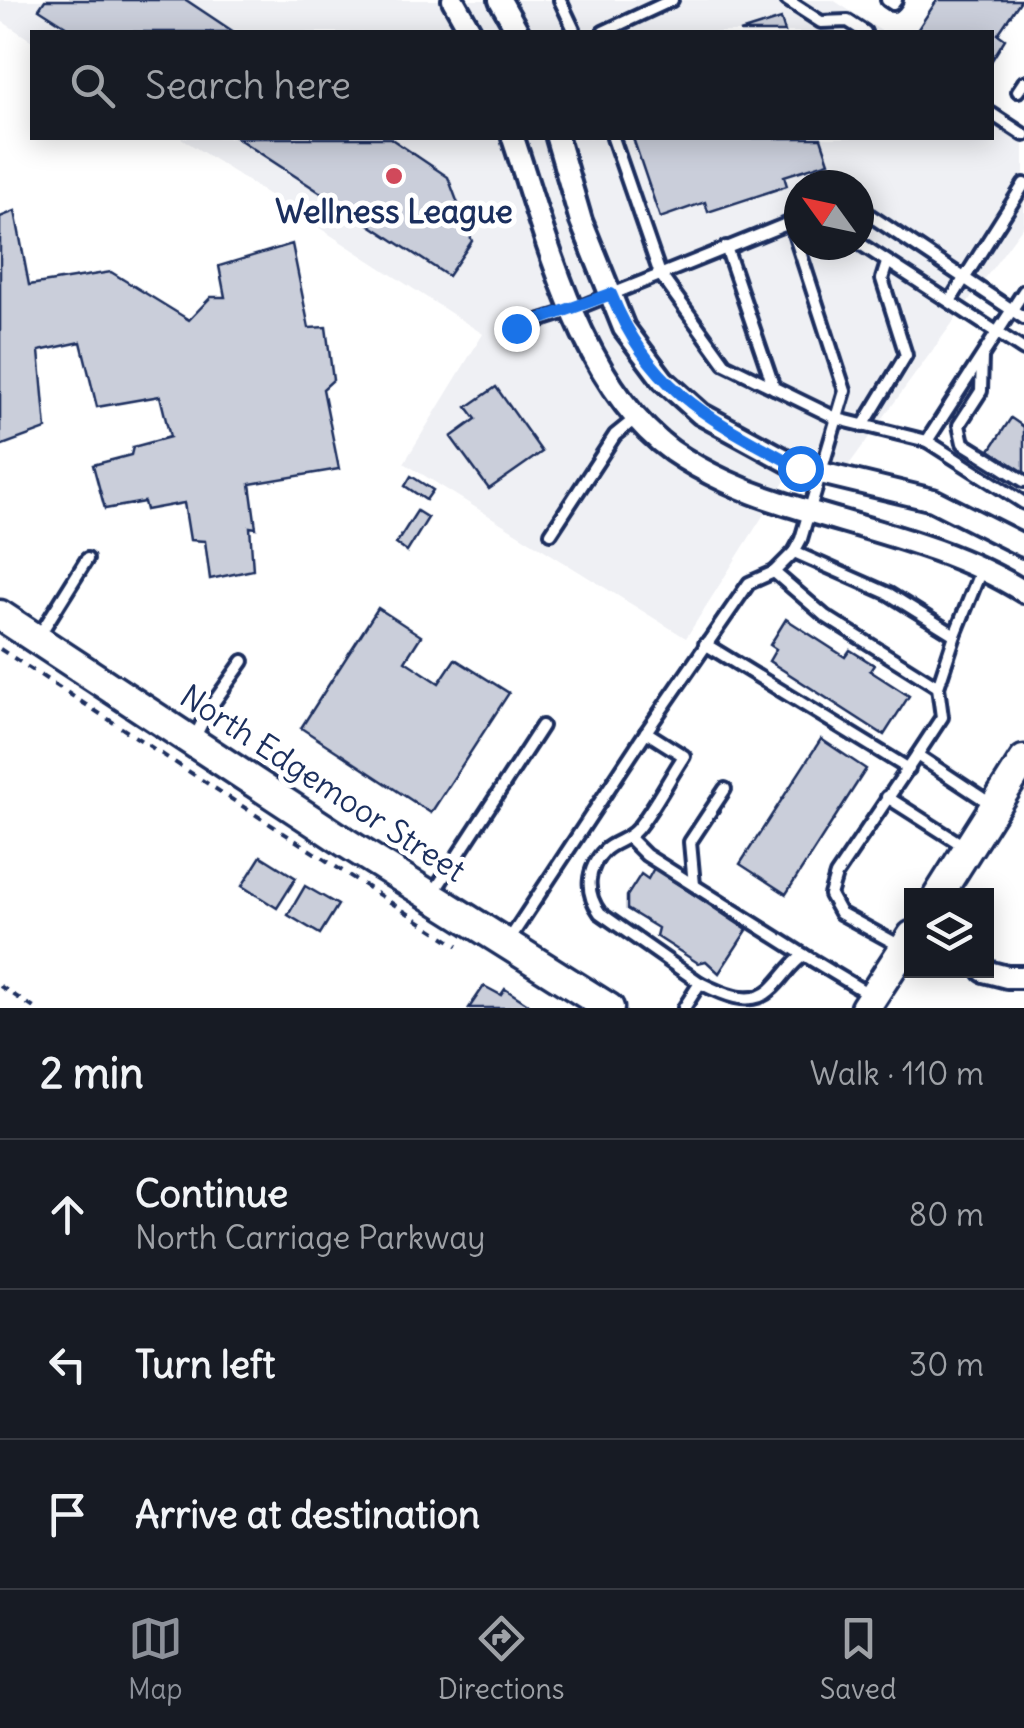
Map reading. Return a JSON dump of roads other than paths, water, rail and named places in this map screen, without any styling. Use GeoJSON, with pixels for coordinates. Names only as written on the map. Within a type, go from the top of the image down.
{"type":"FeatureCollection","features":[{"type":"Feature","properties":{"kind":"street"},"geometry":{"type":"LineString","coordinates":[[453,0],[470,30]]}},
{"type":"Feature","properties":{"kind":"street"},"geometry":{"type":"LineString","coordinates":[[500,0],[517,30]]}},
{"type":"Feature","properties":{"kind":"street"},"geometry":{"type":"LineString","coordinates":[[514,140],[570,310],[609,380],[638,417],[672,450],[700,468],[778,502],[902,538],[982,570],[1024,592]]}},
{"type":"Feature","properties":{"kind":"street"},"geometry":{"type":"LineString","coordinates":[[558,140],[581,221],[624,328],[675,392],[701,414],[800,468],[933,500],[1024,546]]}},
{"type":"Feature","properties":{"kind":"street","name":"North Edgemoor Street"},"geometry":{"type":"LineString","coordinates":[[0,615],[506,943],[590,1003]]}},
{"type":"Feature","properties":{"kind":"street"},"geometry":{"type":"LineString","coordinates":[[943,888],[1024,760]]}},
{"type":"Feature","properties":{"kind":"street"},"geometry":{"type":"LineString","coordinates":[[869,1002],[904,951]]}},
{"type":"Feature","properties":{"kind":"street"},"geometry":{"type":"LineString","coordinates":[[994,973],[1024,977]]}},
{"type":"Feature","properties":{"kind":"lane"},"geometry":{"type":"LineString","coordinates":[[560,0],[574,30]]}},
{"type":"Feature","properties":{"kind":"lane"},"geometry":{"type":"LineString","coordinates":[[607,30],[672,0]]}},
{"type":"Feature","properties":{"kind":"lane"},"geometry":{"type":"LineString","coordinates":[[786,0],[821,22],[848,21],[862,30]]}},
{"type":"Feature","properties":{"kind":"lane"},"geometry":{"type":"LineString","coordinates":[[887,0],[894,4],[896,0]]}},
{"type":"Feature","properties":{"kind":"lane"},"geometry":{"type":"LineString","coordinates":[[994,115],[1024,135]]}},
{"type":"Feature","properties":{"kind":"lane"},"geometry":{"type":"LineString","coordinates":[[613,140],[660,274],[725,364],[838,420],[927,441],[1024,503]]}},
{"type":"Feature","properties":{"kind":"lane"},"geometry":{"type":"LineString","coordinates":[[950,301],[1024,184]]}},
{"type":"Feature","properties":{"kind":"lane"},"geometry":{"type":"LineString","coordinates":[[874,218],[1024,318]]}},
{"type":"Feature","properties":{"kind":"lane"},"geometry":{"type":"LineString","coordinates":[[516,328],[784,224]]}},
{"type":"Feature","properties":{"kind":"lane"},"geometry":{"type":"LineString","coordinates":[[726,247],[774,388]]}},
{"type":"Feature","properties":{"kind":"lane"},"geometry":{"type":"LineString","coordinates":[[874,253],[1024,350]]}},
{"type":"Feature","properties":{"kind":"lane"},"geometry":{"type":"LineString","coordinates":[[506,943],[748,583],[774,572],[794,552],[846,391],[806,260]]}},
{"type":"Feature","properties":{"kind":"lane"},"geometry":{"type":"LineString","coordinates":[[864,426],[906,356],[882,279],[888,263]]}},
{"type":"Feature","properties":{"kind":"lane"},"geometry":{"type":"LineString","coordinates":[[927,441],[1024,291]]}},
{"type":"Feature","properties":{"kind":"lane"},"geometry":{"type":"LineString","coordinates":[[982,356],[981,390],[959,425],[963,443],[1024,481]]}},
{"type":"Feature","properties":{"kind":"lane"},"geometry":{"type":"LineString","coordinates":[[551,533],[615,436],[638,417]]}},
{"type":"Feature","properties":{"kind":"lane"},"geometry":{"type":"LineString","coordinates":[[794,552],[890,594],[955,635]]}},
{"type":"Feature","properties":{"kind":"lane"},"geometry":{"type":"LineString","coordinates":[[37,638],[87,559]]}},
{"type":"Feature","properties":{"kind":"lane"},"geometry":{"type":"LineString","coordinates":[[904,942],[840,912],[830,896],[836,875],[942,717],[938,686],[982,570]]}},
{"type":"Feature","properties":{"kind":"lane"},"geometry":{"type":"LineString","coordinates":[[774,572],[825,616],[938,686]]}},
{"type":"Feature","properties":{"kind":"lane"},"geometry":{"type":"LineString","coordinates":[[705,644],[909,769]]}},
{"type":"Feature","properties":{"kind":"lane"},"geometry":{"type":"LineString","coordinates":[[194,740],[209,708],[243,661]]}},
{"type":"Feature","properties":{"kind":"lane"},"geometry":{"type":"LineString","coordinates":[[432,896],[542,726]]}},
{"type":"Feature","properties":{"kind":"lane"},"geometry":{"type":"LineString","coordinates":[[646,732],[684,756],[629,838],[606,850],[593,870],[588,884],[591,901],[600,913],[700,984],[730,997],[751,998],[768,993],[788,966],[804,955]]}},
{"type":"Feature","properties":{"kind":"lane"},"geometry":{"type":"LineString","coordinates":[[918,755],[995,807]]}},
{"type":"Feature","properties":{"kind":"lane"},"geometry":{"type":"LineString","coordinates":[[694,885],[690,842],[726,789]]}},
{"type":"Feature","properties":{"kind":"lane"},"geometry":{"type":"LineString","coordinates":[[888,798],[968,849]]}},
{"type":"Feature","properties":{"kind":"lane"},"geometry":{"type":"LineString","coordinates":[[629,838],[646,854],[804,955],[869,1002]]}},
{"type":"Feature","properties":{"kind":"lane"},"geometry":{"type":"LineString","coordinates":[[684,1008],[700,984]]}},
{"type":"Feature","properties":{"kind":"place","name":"Wellness League"},"geometry":{"type":"Point","coordinates":[394,176]}}]}
